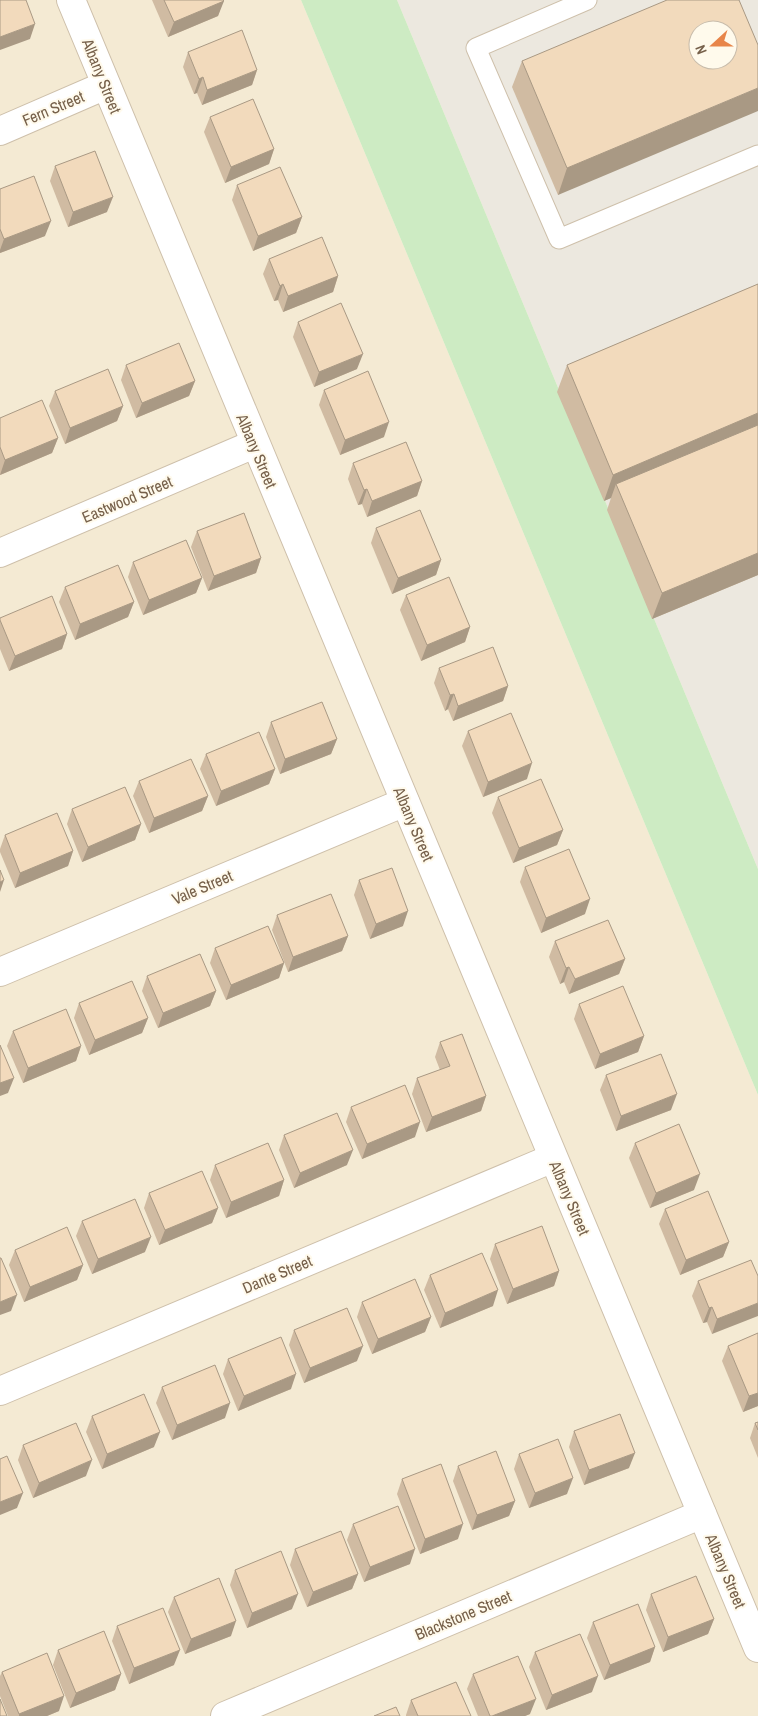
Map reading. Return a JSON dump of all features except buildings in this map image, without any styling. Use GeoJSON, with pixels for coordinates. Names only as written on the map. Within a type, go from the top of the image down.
{"type":"FeatureCollection","features":[{"type":"Feature","properties":{"kind":"street","name":"Albany Street"},"geometry":{"type":"LineString","coordinates":[[71,0],[254,444],[758,1648]]}},
{"type":"Feature","properties":{"kind":"street","name":"Fern Street"},"geometry":{"type":"LineString","coordinates":[[0,131],[106,85]]}},
{"type":"Feature","properties":{"kind":"street","name":"Eastwood Street"},"geometry":{"type":"LineString","coordinates":[[0,553],[254,444]]}},
{"type":"Feature","properties":{"kind":"street","name":"Vale Street"},"geometry":{"type":"LineString","coordinates":[[0,972],[405,802]]}},
{"type":"Feature","properties":{"kind":"street","name":"Dante Street"},"geometry":{"type":"LineString","coordinates":[[0,1391],[553,1158]]}},
{"type":"Feature","properties":{"kind":"street","name":"Blackstone Street"},"geometry":{"type":"LineString","coordinates":[[224,1716],[702,1514]]}},
{"type":"Feature","properties":{"kind":"lane"},"geometry":{"type":"LineString","coordinates":[[587,0],[476,48],[558,239],[758,155]]}},
{"type":"Feature","properties":{"kind":"shaded area"},"geometry":{"type":"Polygon","coordinates":[[[0,0],[301,0],[758,1095],[758,1716],[0,1716],[0,0]]]}},
{"type":"Feature","properties":{"kind":"shaded area"},"geometry":{"type":"Polygon","coordinates":[[[397,0],[758,0],[758,869],[397,0]]]}},
{"type":"Feature","properties":{"kind":"green space"},"geometry":{"type":"Polygon","coordinates":[[[301,0],[397,0],[758,869],[758,1095],[301,0]]]}}]}
